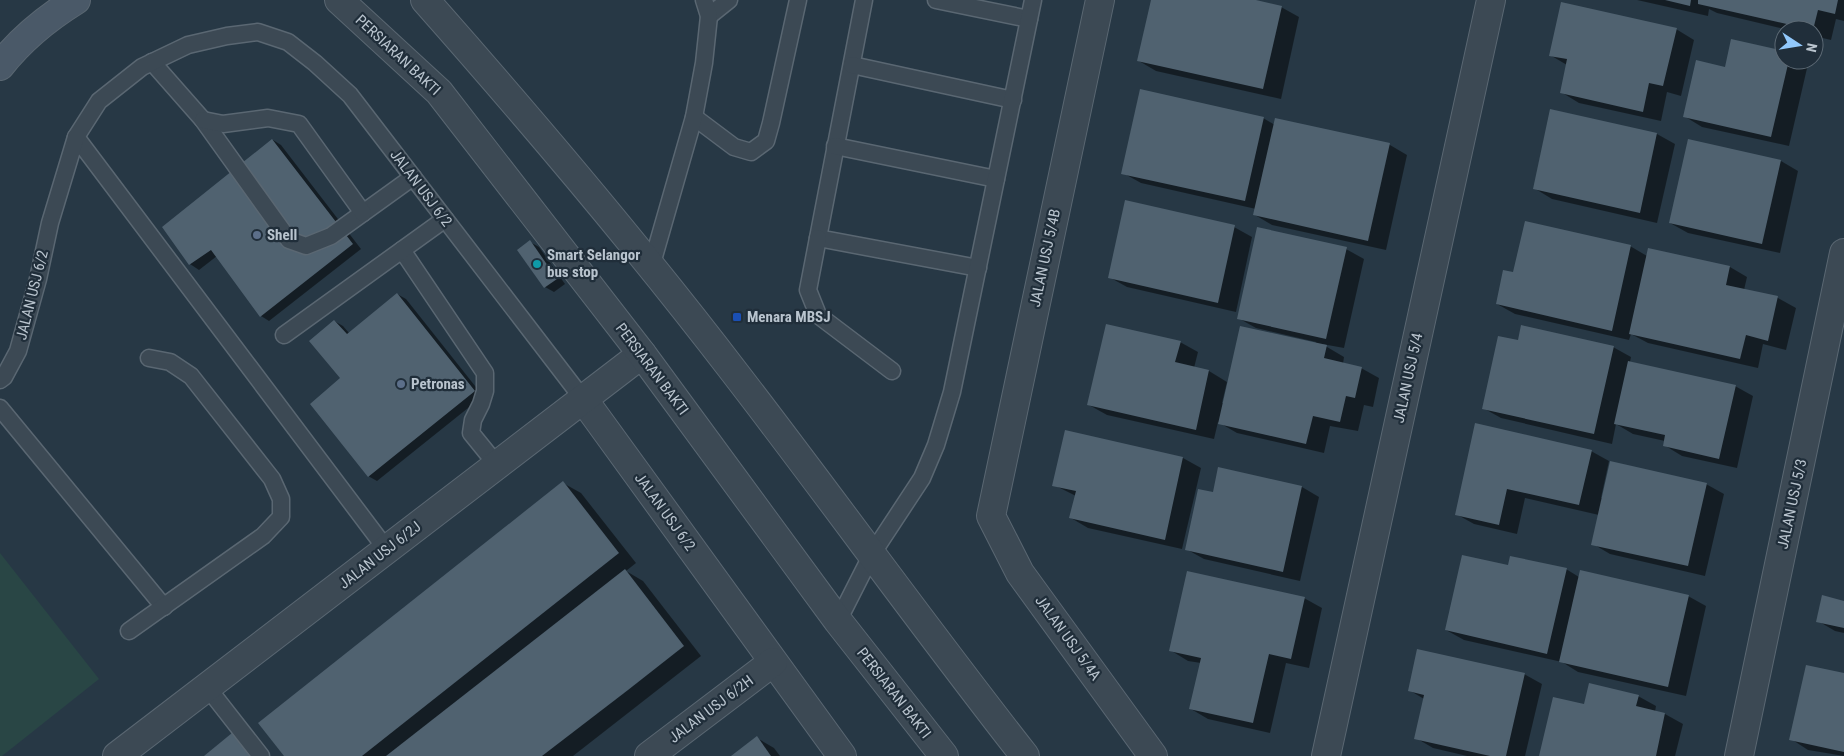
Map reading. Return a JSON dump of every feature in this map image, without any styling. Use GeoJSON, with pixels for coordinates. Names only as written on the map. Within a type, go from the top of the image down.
{"type":"FeatureCollection","features":[{"type":"Feature","properties":{"kind":"main road"},"geometry":{"type":"LineString","coordinates":[[0,66],[15,47],[57,12],[76,0]]}},
{"type":"Feature","properties":{"kind":"street","name":"PERSIARAN BAKTI"},"geometry":{"type":"LineString","coordinates":[[339,0],[439,92],[642,354],[838,621],[944,756]]}},
{"type":"Feature","properties":{"kind":"street"},"geometry":{"type":"LineString","coordinates":[[425,0],[522,110],[734,372],[1025,756]]}},
{"type":"Feature","properties":{"kind":"street","name":"JALAN USJ 5/4B"},"geometry":{"type":"LineString","coordinates":[[991,516],[1100,0]]}},
{"type":"Feature","properties":{"kind":"street","name":"JALAN USJ 5/4"},"geometry":{"type":"LineString","coordinates":[[1326,756],[1491,0]]}},
{"type":"Feature","properties":{"kind":"street","name":"JALAN USJ 5/3"},"geometry":{"type":"LineString","coordinates":[[1739,756],[1844,253]]}},
{"type":"Feature","properties":{"kind":"street","name":"JALAN USJ 6/2J"},"geometry":{"type":"LineString","coordinates":[[118,756],[642,354]]}},
{"type":"Feature","properties":{"kind":"street","name":"JALAN USJ 6/2"},"geometry":{"type":"LineString","coordinates":[[583,399],[842,756]]}},
{"type":"Feature","properties":{"kind":"street","name":"JALAN USJ 5/4A"},"geometry":{"type":"LineString","coordinates":[[991,516],[1020,573],[1153,756]]}},
{"type":"Feature","properties":{"kind":"street","name":"JALAN USJ 6/2H"},"geometry":{"type":"LineString","coordinates":[[649,756],[773,662]]}},
{"type":"Feature","properties":{"kind":"lane"},"geometry":{"type":"LineString","coordinates":[[651,268],[694,118],[704,63],[709,16],[704,0]]}},
{"type":"Feature","properties":{"kind":"lane"},"geometry":{"type":"LineString","coordinates":[[709,16],[729,0]]}},
{"type":"Feature","properties":{"kind":"lane"},"geometry":{"type":"LineString","coordinates":[[694,118],[734,147],[751,152],[766,141],[798,0]]}},
{"type":"Feature","properties":{"kind":"lane"},"geometry":{"type":"LineString","coordinates":[[864,0],[808,290],[818,315],[892,371]]}},
{"type":"Feature","properties":{"kind":"lane"},"geometry":{"type":"LineString","coordinates":[[936,0],[1029,19]]}},
{"type":"Feature","properties":{"kind":"lane"},"geometry":{"type":"LineString","coordinates":[[838,621],[872,554],[922,478],[936,445],[952,392],[1034,0]]}},
{"type":"Feature","properties":{"kind":"lane","name":"JALAN USJ 6/2"},"geometry":{"type":"LineString","coordinates":[[0,380],[4,377],[18,351],[38,278],[50,223],[76,137],[99,101],[142,67],[188,45],[227,36],[258,32],[288,42],[316,63],[350,95],[583,399]]}},
{"type":"Feature","properties":{"kind":"lane"},"geometry":{"type":"LineString","coordinates":[[152,62],[203,120],[289,240],[306,246],[331,236],[413,177]]}},
{"type":"Feature","properties":{"kind":"lane"},"geometry":{"type":"LineString","coordinates":[[852,65],[1013,100]]}},
{"type":"Feature","properties":{"kind":"lane"},"geometry":{"type":"LineString","coordinates":[[203,120],[223,124],[268,118],[299,124],[363,213]]}},
{"type":"Feature","properties":{"kind":"lane"},"geometry":{"type":"LineString","coordinates":[[76,137],[386,550]]}},
{"type":"Feature","properties":{"kind":"lane"},"geometry":{"type":"LineString","coordinates":[[835,146],[996,179]]}},
{"type":"Feature","properties":{"kind":"lane"},"geometry":{"type":"LineString","coordinates":[[284,335],[445,219]]}},
{"type":"Feature","properties":{"kind":"lane"},"geometry":{"type":"LineString","coordinates":[[818,238],[978,268]]}},
{"type":"Feature","properties":{"kind":"lane"},"geometry":{"type":"LineString","coordinates":[[402,250],[485,374],[485,391],[473,420],[472,433],[497,465]]}},
{"type":"Feature","properties":{"kind":"lane"},"geometry":{"type":"LineString","coordinates":[[129,631],[263,536],[281,517],[281,499],[272,478],[191,376],[170,362],[149,358]]}},
{"type":"Feature","properties":{"kind":"lane"},"geometry":{"type":"LineString","coordinates":[[0,408],[164,608]]}},
{"type":"Feature","properties":{"kind":"lane"},"geometry":{"type":"LineString","coordinates":[[207,687],[261,756]]}},
{"type":"Feature","properties":{"kind":"green space"},"geometry":{"type":"Polygon","coordinates":[[[0,553],[99,679],[2,756],[0,756],[0,553]]]}},
{"type":"Feature","properties":{"kind":"building"},"geometry":{"type":"Polygon","coordinates":[[[1151,0],[1256,0],[1282,6],[1263,89],[1137,61],[1151,0]]]}},
{"type":"Feature","properties":{"kind":"building"},"geometry":{"type":"Polygon","coordinates":[[[1665,0],[1691,0],[1690,6],[1665,0]]]}},
{"type":"Feature","properties":{"kind":"building"},"geometry":{"type":"Polygon","coordinates":[[[1698,0],[1838,0],[1835,14],[1818,10],[1816,20],[1774,21],[1698,4],[1698,0]]]}},
{"type":"Feature","properties":{"kind":"building"},"geometry":{"type":"Polygon","coordinates":[[[1561,2],[1677,28],[1663,86],[1649,83],[1643,112],[1560,93],[1567,59],[1549,56],[1561,2]]]}},
{"type":"Feature","properties":{"kind":"building"},"geometry":{"type":"Polygon","coordinates":[[[1731,39],[1774,49],[1774,70],[1787,70],[1771,137],[1683,117],[1696,60],[1725,67],[1731,39]]]}},
{"type":"Feature","properties":{"kind":"building"},"geometry":{"type":"Polygon","coordinates":[[[1140,89],[1264,117],[1245,201],[1121,174],[1140,89]]]}},
{"type":"Feature","properties":{"kind":"building"},"geometry":{"type":"Polygon","coordinates":[[[1550,109],[1657,133],[1640,213],[1533,189],[1550,109]]]}},
{"type":"Feature","properties":{"kind":"building"},"geometry":{"type":"Polygon","coordinates":[[[1275,118],[1390,143],[1368,241],[1253,215],[1275,118]]]}},
{"type":"Feature","properties":{"kind":"building","name":"Shell"},"geometry":{"type":"Polygon","coordinates":[[[272,139],[353,244],[260,317],[211,250],[189,265],[162,227],[272,139]]]}},
{"type":"Feature","properties":{"kind":"building"},"geometry":{"type":"Polygon","coordinates":[[[1688,139],[1781,160],[1762,244],[1669,223],[1688,139]]]}},
{"type":"Feature","properties":{"kind":"building"},"geometry":{"type":"Polygon","coordinates":[[[1125,200],[1235,225],[1218,303],[1108,278],[1125,200]]]}},
{"type":"Feature","properties":{"kind":"building"},"geometry":{"type":"Polygon","coordinates":[[[1525,221],[1631,245],[1612,331],[1496,304],[1503,270],[1513,272],[1525,221]]]}},
{"type":"Feature","properties":{"kind":"building"},"geometry":{"type":"Polygon","coordinates":[[[1257,227],[1347,247],[1326,339],[1237,319],[1257,227]]]}},
{"type":"Feature","properties":{"kind":"building","name":"Smart Selangor bus stop"},"geometry":{"type":"Polygon","coordinates":[[[530,240],[557,279],[544,288],[517,250],[530,240]]]}},
{"type":"Feature","properties":{"kind":"building"},"geometry":{"type":"Polygon","coordinates":[[[1648,248],[1730,266],[1726,285],[1778,296],[1768,341],[1746,335],[1740,359],[1629,334],[1648,248]]]}},
{"type":"Feature","properties":{"kind":"building","name":"Petronas"},"geometry":{"type":"Polygon","coordinates":[[[397,293],[475,391],[368,477],[310,404],[340,378],[309,341],[334,320],[347,334],[397,293]]]}},
{"type":"Feature","properties":{"kind":"building"},"geometry":{"type":"Polygon","coordinates":[[[1106,324],[1181,341],[1175,362],[1209,370],[1196,430],[1087,405],[1106,324]]]}},
{"type":"Feature","properties":{"kind":"building"},"geometry":{"type":"Polygon","coordinates":[[[1521,325],[1614,346],[1594,434],[1482,409],[1498,336],[1518,340],[1521,325]]]}},
{"type":"Feature","properties":{"kind":"building"},"geometry":{"type":"Polygon","coordinates":[[[1240,326],[1327,345],[1324,358],[1362,367],[1355,398],[1346,396],[1340,422],[1313,416],[1306,444],[1218,424],[1240,326]]]}},
{"type":"Feature","properties":{"kind":"building"},"geometry":{"type":"Polygon","coordinates":[[[1628,361],[1736,385],[1719,459],[1663,446],[1665,435],[1614,424],[1628,361]]]}},
{"type":"Feature","properties":{"kind":"building"},"geometry":{"type":"Polygon","coordinates":[[[1475,423],[1592,450],[1579,505],[1507,489],[1499,525],[1455,515],[1475,423]]]}},
{"type":"Feature","properties":{"kind":"building"},"geometry":{"type":"Polygon","coordinates":[[[1065,430],[1183,457],[1165,540],[1069,518],[1076,491],[1052,486],[1065,430]]]}},
{"type":"Feature","properties":{"kind":"building"},"geometry":{"type":"Polygon","coordinates":[[[1610,461],[1707,483],[1688,566],[1591,545],[1610,461]]]}},
{"type":"Feature","properties":{"kind":"building"},"geometry":{"type":"Polygon","coordinates":[[[1218,467],[1302,486],[1283,572],[1185,550],[1198,489],[1213,492],[1218,467]]]}},
{"type":"Feature","properties":{"kind":"building"},"geometry":{"type":"Polygon","coordinates":[[[563,481],[619,553],[362,756],[284,756],[258,723],[563,481]]]}},
{"type":"Feature","properties":{"kind":"building"},"geometry":{"type":"Polygon","coordinates":[[[1462,555],[1508,565],[1510,556],[1567,568],[1547,654],[1445,630],[1462,555]]]}},
{"type":"Feature","properties":{"kind":"building"},"geometry":{"type":"Polygon","coordinates":[[[625,569],[684,646],[628,690],[542,756],[386,756],[625,569]]]}},
{"type":"Feature","properties":{"kind":"building"},"geometry":{"type":"Polygon","coordinates":[[[1580,570],[1689,595],[1668,687],[1559,662],[1580,570]]]}},
{"type":"Feature","properties":{"kind":"building"},"geometry":{"type":"Polygon","coordinates":[[[1187,571],[1305,597],[1291,659],[1269,654],[1253,723],[1189,709],[1201,658],[1169,651],[1187,571]]]}},
{"type":"Feature","properties":{"kind":"building"},"geometry":{"type":"Polygon","coordinates":[[[1822,595],[1844,601],[1844,628],[1816,622],[1822,595]]]}},
{"type":"Feature","properties":{"kind":"building"},"geometry":{"type":"Polygon","coordinates":[[[1417,649],[1525,673],[1506,756],[1490,756],[1414,739],[1424,695],[1408,691],[1417,649]]]}},
{"type":"Feature","properties":{"kind":"building"},"geometry":{"type":"Polygon","coordinates":[[[1806,665],[1844,673],[1844,752],[1789,740],[1806,665]]]}},
{"type":"Feature","properties":{"kind":"building"},"geometry":{"type":"Polygon","coordinates":[[[1589,683],[1639,695],[1636,706],[1665,713],[1656,756],[1539,756],[1553,697],[1584,704],[1589,683]]]}},
{"type":"Feature","properties":{"kind":"building"},"geometry":{"type":"Polygon","coordinates":[[[232,733],[250,756],[204,756],[232,733]]]}},
{"type":"Feature","properties":{"kind":"building"},"geometry":{"type":"Polygon","coordinates":[[[757,736],[771,756],[731,756],[757,736]]]}},
{"type":"Feature","properties":{"kind":"place","name":"Shell"},"geometry":{"type":"Point","coordinates":[257,235]}},
{"type":"Feature","properties":{"kind":"place","name":"Smart Selangor bus stop"},"geometry":{"type":"Point","coordinates":[537,264]}},
{"type":"Feature","properties":{"kind":"place","name":"Menara MBSJ"},"geometry":{"type":"Point","coordinates":[737,317]}},
{"type":"Feature","properties":{"kind":"place","name":"Petronas"},"geometry":{"type":"Point","coordinates":[401,384]}}]}
